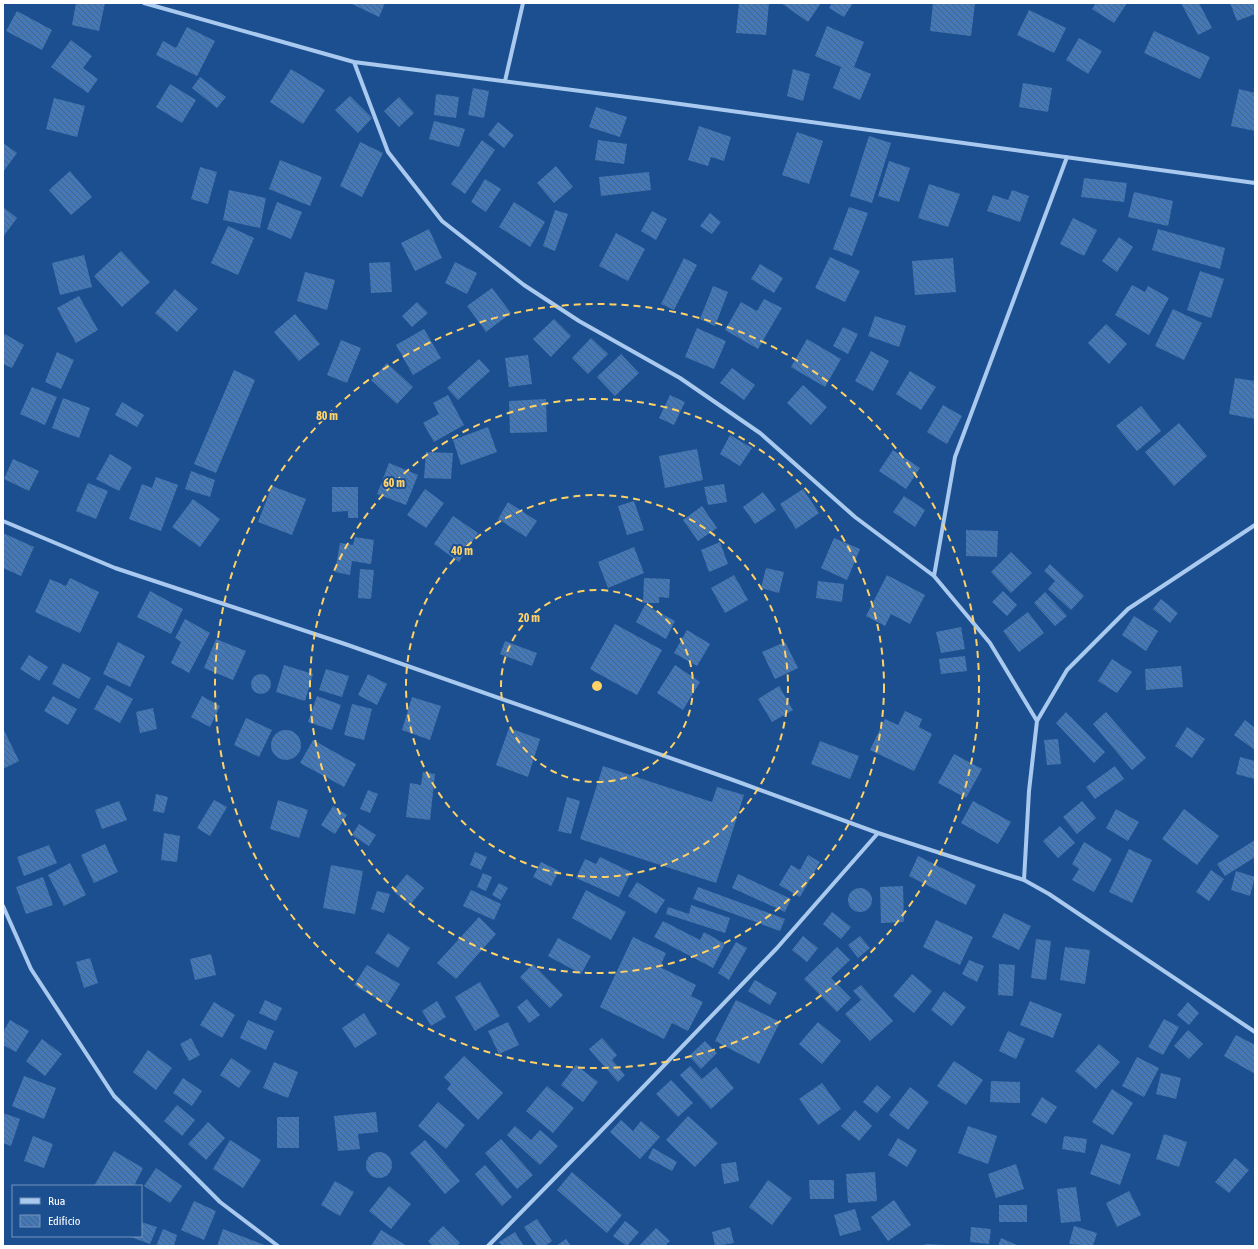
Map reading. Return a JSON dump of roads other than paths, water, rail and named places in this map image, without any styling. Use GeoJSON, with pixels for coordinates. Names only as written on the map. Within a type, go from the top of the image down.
{"type":"FeatureCollection","features":[{"type":"Feature","properties":{"kind":"street"},"geometry":{"type":"LineString","coordinates":[[144,3],[354,62],[505,81],[1255,183]]}},
{"type":"Feature","properties":{"kind":"street"},"geometry":{"type":"LineString","coordinates":[[505,81],[523,3]]}},
{"type":"Feature","properties":{"kind":"street"},"geometry":{"type":"LineString","coordinates":[[354,62],[388,152],[442,221],[524,285],[579,320],[680,378],[760,433],[855,518],[934,576],[990,643],[1037,721]]}},
{"type":"Feature","properties":{"kind":"street"},"geometry":{"type":"LineString","coordinates":[[934,576],[956,457],[1067,157]]}},
{"type":"Feature","properties":{"kind":"street"},"geometry":{"type":"LineString","coordinates":[[3,521],[115,568],[345,644],[733,780],[878,833],[1024,880],[1049,894],[1255,1032]]}},
{"type":"Feature","properties":{"kind":"street"},"geometry":{"type":"LineString","coordinates":[[1024,880],[1029,791],[1037,721],[1067,670],[1128,609],[1255,525]]}},
{"type":"Feature","properties":{"kind":"street"},"geometry":{"type":"LineString","coordinates":[[488,1246],[777,948],[878,833]]}},
{"type":"Feature","properties":{"kind":"street"},"geometry":{"type":"LineString","coordinates":[[3,906],[32,969],[114,1096],[220,1202],[278,1246]]}}]}
